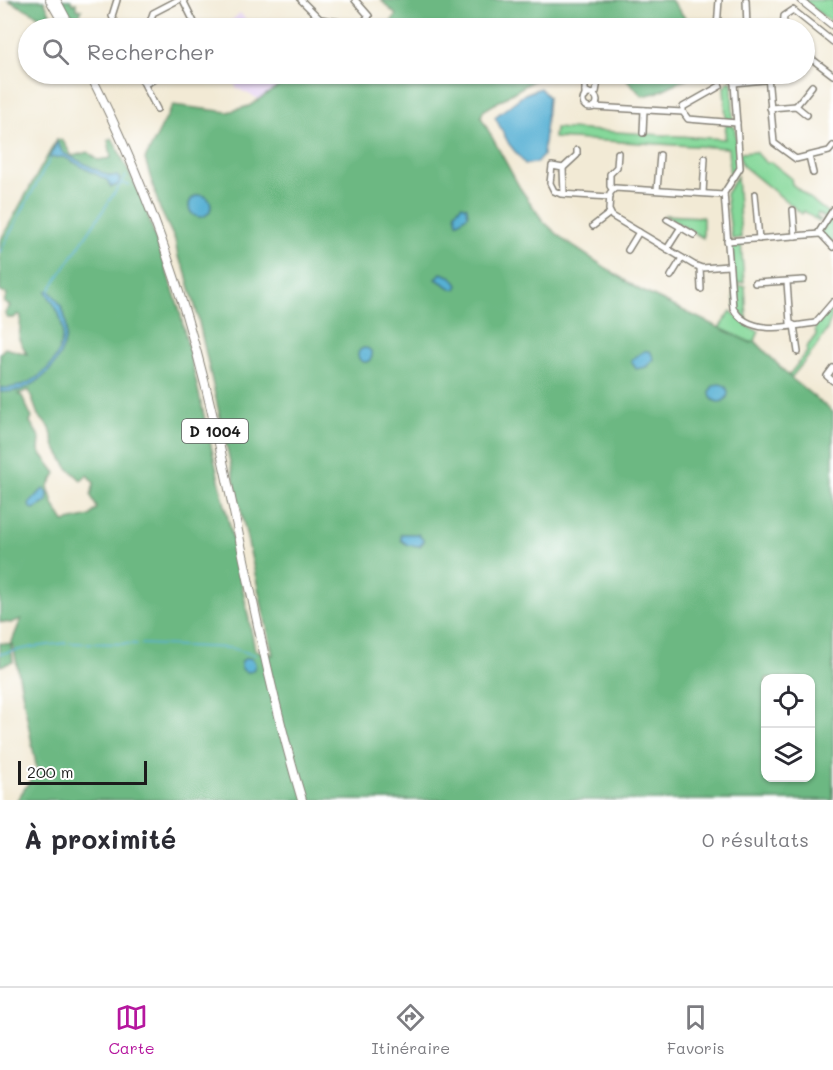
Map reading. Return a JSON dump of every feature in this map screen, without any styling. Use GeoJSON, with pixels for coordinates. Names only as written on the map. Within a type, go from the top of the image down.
{"type":"FeatureCollection","features":[{"type":"Feature","properties":{"kind":"highway"},"geometry":{"type":"LineString","coordinates":[[50,0],[60,18]]}},
{"type":"Feature","properties":{"kind":"highway"},"geometry":{"type":"LineString","coordinates":[[56,0],[66,18]]}},
{"type":"Feature","properties":{"kind":"highway","name":"D 1004"},"geometry":{"type":"LineString","coordinates":[[95,84],[141,183],[168,255],[194,342],[263,652],[302,800]]}},
{"type":"Feature","properties":{"kind":"highway","name":"D 1004"},"geometry":{"type":"LineString","coordinates":[[100,84],[145,181],[172,253],[199,341],[268,654],[308,800]]}},
{"type":"Feature","properties":{"kind":"main road"},"geometry":{"type":"LineString","coordinates":[[800,0],[833,26]]}},
{"type":"Feature","properties":{"kind":"street"},"geometry":{"type":"LineString","coordinates":[[113,18],[115,0]]}},
{"type":"Feature","properties":{"kind":"street"},"geometry":{"type":"LineString","coordinates":[[151,18],[153,13],[178,0]]}},
{"type":"Feature","properties":{"kind":"street"},"geometry":{"type":"LineString","coordinates":[[183,0],[192,18]]}},
{"type":"Feature","properties":{"kind":"street"},"geometry":{"type":"LineString","coordinates":[[301,0],[319,18]]}},
{"type":"Feature","properties":{"kind":"street"},"geometry":{"type":"LineString","coordinates":[[355,0],[369,16],[367,18]]}},
{"type":"Feature","properties":{"kind":"street"},"geometry":{"type":"LineString","coordinates":[[718,18],[719,0]]}},
{"type":"Feature","properties":{"kind":"street"},"geometry":{"type":"LineString","coordinates":[[746,0],[747,18]]}},
{"type":"Feature","properties":{"kind":"street"},"geometry":{"type":"LineString","coordinates":[[784,18],[793,10],[803,18]]}},
{"type":"Feature","properties":{"kind":"street"},"geometry":{"type":"LineString","coordinates":[[815,28],[833,42]]}},
{"type":"Feature","properties":{"kind":"street"},"geometry":{"type":"LineString","coordinates":[[815,61],[833,75]]}},
{"type":"Feature","properties":{"kind":"street"},"geometry":{"type":"LineString","coordinates":[[146,84],[158,109]]}},
{"type":"Feature","properties":{"kind":"street"},"geometry":{"type":"LineString","coordinates":[[585,84],[585,104],[593,107],[683,112]]}},
{"type":"Feature","properties":{"kind":"street"},"geometry":{"type":"LineString","coordinates":[[587,94],[598,90],[598,84]]}},
{"type":"Feature","properties":{"kind":"street"},"geometry":{"type":"LineString","coordinates":[[734,84],[740,168],[724,195],[731,304],[736,314],[756,327],[815,323],[833,302]]}},
{"type":"Feature","properties":{"kind":"street"},"geometry":{"type":"LineString","coordinates":[[769,84],[774,143],[793,158],[829,151],[833,146]]}},
{"type":"Feature","properties":{"kind":"street"},"geometry":{"type":"LineString","coordinates":[[720,86],[688,102],[683,107],[683,112],[688,119],[737,123]]}},
{"type":"Feature","properties":{"kind":"street"},"geometry":{"type":"LineString","coordinates":[[796,106],[812,86]]}},
{"type":"Feature","properties":{"kind":"street"},"geometry":{"type":"LineString","coordinates":[[587,94],[597,100],[593,107]]}},
{"type":"Feature","properties":{"kind":"street"},"geometry":{"type":"LineString","coordinates":[[770,108],[796,106],[807,115]]}},
{"type":"Feature","properties":{"kind":"street"},"geometry":{"type":"LineString","coordinates":[[643,133],[644,110]]}},
{"type":"Feature","properties":{"kind":"street"},"geometry":{"type":"LineString","coordinates":[[564,194],[563,168],[577,155],[577,150]]}},
{"type":"Feature","properties":{"kind":"street"},"geometry":{"type":"LineString","coordinates":[[610,213],[612,189],[610,174],[617,167],[618,153]]}},
{"type":"Feature","properties":{"kind":"street"},"geometry":{"type":"LineString","coordinates":[[657,190],[660,155]]}},
{"type":"Feature","properties":{"kind":"street"},"geometry":{"type":"LineString","coordinates":[[809,156],[813,173]]}},
{"type":"Feature","properties":{"kind":"street"},"geometry":{"type":"LineString","coordinates":[[703,193],[705,158]]}},
{"type":"Feature","properties":{"kind":"street"},"geometry":{"type":"LineString","coordinates":[[563,168],[555,165],[550,168],[550,183],[555,192],[610,197]]}},
{"type":"Feature","properties":{"kind":"street"},"geometry":{"type":"LineString","coordinates":[[612,189],[724,195]]}},
{"type":"Feature","properties":{"kind":"street"},"geometry":{"type":"LineString","coordinates":[[755,194],[759,239]]}},
{"type":"Feature","properties":{"kind":"street"},"geometry":{"type":"LineString","coordinates":[[793,210],[795,236]]}},
{"type":"Feature","properties":{"kind":"street"},"geometry":{"type":"LineString","coordinates":[[820,234],[821,226],[833,210]]}},
{"type":"Feature","properties":{"kind":"street"},"geometry":{"type":"LineString","coordinates":[[593,226],[610,213]]}},
{"type":"Feature","properties":{"kind":"street"},"geometry":{"type":"LineString","coordinates":[[610,213],[700,268],[728,266]]}},
{"type":"Feature","properties":{"kind":"street"},"geometry":{"type":"LineString","coordinates":[[667,219],[694,235]]}},
{"type":"Feature","properties":{"kind":"street"},"geometry":{"type":"LineString","coordinates":[[667,249],[681,227]]}},
{"type":"Feature","properties":{"kind":"street"},"geometry":{"type":"LineString","coordinates":[[628,250],[639,232]]}},
{"type":"Feature","properties":{"kind":"street"},"geometry":{"type":"LineString","coordinates":[[727,241],[820,234],[833,246]]}},
{"type":"Feature","properties":{"kind":"street"},"geometry":{"type":"LineString","coordinates":[[671,276],[682,258]]}},
{"type":"Feature","properties":{"kind":"street"},"geometry":{"type":"LineString","coordinates":[[700,268],[701,289]]}},
{"type":"Feature","properties":{"kind":"street"},"geometry":{"type":"LineString","coordinates":[[755,283],[804,280]]}},
{"type":"Feature","properties":{"kind":"street"},"geometry":{"type":"LineString","coordinates":[[787,282],[790,323],[794,325],[798,352]]}},
{"type":"Feature","properties":{"kind":"street"},"geometry":{"type":"LineString","coordinates":[[833,368],[827,376],[833,381]]}},
{"type":"Feature","properties":{"kind":"shaded area"},"geometry":{"type":"Polygon","coordinates":[[[240,13],[245,18],[234,18],[240,13]]]}},
{"type":"Feature","properties":{"kind":"shaded area"},"geometry":{"type":"Polygon","coordinates":[[[235,84],[282,84],[259,99],[236,88],[235,84]]]}},
{"type":"Feature","properties":{"kind":"green space"},"geometry":{"type":"Polygon","coordinates":[[[8,0],[44,0],[52,18],[41,18],[8,0]]]}},
{"type":"Feature","properties":{"kind":"green space"},"geometry":{"type":"Polygon","coordinates":[[[61,0],[71,0],[72,4],[76,3],[76,9],[82,10],[79,16],[84,18],[71,18],[61,0]]]}},
{"type":"Feature","properties":{"kind":"green space"},"geometry":{"type":"Polygon","coordinates":[[[381,0],[671,0],[685,18],[394,18],[396,15],[381,0]]]}},
{"type":"Feature","properties":{"kind":"green space"},"geometry":{"type":"Polygon","coordinates":[[[833,0],[833,24],[804,1],[833,0]]]}},
{"type":"Feature","properties":{"kind":"green space"},"geometry":{"type":"Polygon","coordinates":[[[282,84],[528,84],[483,111],[481,117],[520,188],[543,221],[565,241],[638,289],[751,343],[755,341],[791,378],[833,412],[833,800],[17,800],[37,770],[13,644],[11,645],[13,662],[0,666],[0,643],[11,644],[21,619],[11,623],[0,622],[0,353],[5,348],[27,354],[19,339],[21,316],[18,314],[14,318],[7,318],[5,313],[10,306],[4,302],[7,294],[0,292],[0,241],[57,139],[63,141],[72,156],[88,152],[98,160],[111,158],[108,140],[112,138],[142,198],[179,308],[233,540],[255,650],[273,655],[196,309],[184,267],[178,257],[175,240],[160,209],[145,159],[173,105],[228,112],[249,106],[282,84]],[[29,390],[18,394],[22,396],[32,418],[30,422],[40,438],[39,451],[56,473],[48,487],[54,506],[64,522],[90,516],[97,508],[91,496],[94,483],[87,475],[81,480],[67,467],[55,447],[50,428],[38,415],[29,390]]]}},
{"type":"Feature","properties":{"kind":"green space"},"geometry":{"type":"Polygon","coordinates":[[[631,84],[674,84],[656,93],[642,96],[631,84]]]}},
{"type":"Feature","properties":{"kind":"green space"},"geometry":{"type":"Polygon","coordinates":[[[726,84],[732,84],[733,120],[726,119],[724,87],[726,84]]]}},
{"type":"Feature","properties":{"kind":"green space"},"geometry":{"type":"Polygon","coordinates":[[[726,124],[735,127],[738,168],[730,179],[728,148],[554,138],[555,128],[725,139],[726,124]]]}},
{"type":"Feature","properties":{"kind":"green space"},"geometry":{"type":"Polygon","coordinates":[[[756,152],[766,163],[771,162],[791,178],[792,184],[833,217],[833,247],[820,234],[826,219],[818,213],[816,217],[821,220],[819,222],[804,211],[802,214],[742,165],[739,153],[756,152]]]}},
{"type":"Feature","properties":{"kind":"green space"},"geometry":{"type":"Polygon","coordinates":[[[737,176],[741,238],[732,239],[726,194],[737,176]]]}},
{"type":"Feature","properties":{"kind":"green space"},"geometry":{"type":"Polygon","coordinates":[[[664,215],[703,217],[703,238],[664,215]]]}},
{"type":"Feature","properties":{"kind":"green space"},"geometry":{"type":"Polygon","coordinates":[[[741,242],[744,282],[738,283],[738,286],[745,286],[747,320],[735,307],[730,245],[741,242]]]}},
{"type":"Feature","properties":{"kind":"green space"},"geometry":{"type":"Polygon","coordinates":[[[833,306],[829,326],[824,335],[791,378],[788,376],[807,352],[806,348],[816,335],[815,326],[833,306]]]}},
{"type":"Feature","properties":{"kind":"green space"},"geometry":{"type":"Polygon","coordinates":[[[731,311],[750,328],[759,331],[755,341],[752,343],[719,328],[731,311]]]}},
{"type":"Feature","properties":{"kind":"water"},"geometry":{"type":"Polygon","coordinates":[[[540,88],[548,97],[543,156],[536,163],[525,164],[509,144],[495,117],[525,94],[540,88]]]}},
{"type":"Feature","properties":{"kind":"water"},"geometry":{"type":"Polygon","coordinates":[[[57,142],[63,153],[109,176],[117,176],[120,179],[118,185],[111,187],[107,180],[64,157],[49,158],[57,142]]]}},
{"type":"Feature","properties":{"kind":"water"},"geometry":{"type":"Polygon","coordinates":[[[200,195],[208,198],[211,206],[208,214],[200,217],[192,214],[189,206],[192,198],[200,195]]]}},
{"type":"Feature","properties":{"kind":"water"},"geometry":{"type":"Polygon","coordinates":[[[462,205],[467,207],[468,215],[457,223],[455,212],[462,205]]]}},
{"type":"Feature","properties":{"kind":"water"},"geometry":{"type":"Polygon","coordinates":[[[441,273],[452,277],[458,285],[456,289],[436,279],[441,273]]]}},
{"type":"Feature","properties":{"kind":"water"},"geometry":{"type":"Polygon","coordinates":[[[48,290],[60,305],[66,322],[65,339],[60,356],[49,371],[35,383],[19,390],[0,392],[0,388],[27,383],[48,368],[56,357],[61,344],[62,331],[59,314],[46,292],[48,290]]]}},
{"type":"Feature","properties":{"kind":"water"},"geometry":{"type":"Polygon","coordinates":[[[362,348],[368,348],[372,355],[368,362],[362,362],[358,358],[358,352],[362,348]]]}},
{"type":"Feature","properties":{"kind":"water"},"geometry":{"type":"Polygon","coordinates":[[[644,351],[650,351],[654,359],[646,367],[636,369],[631,360],[644,351]]]}},
{"type":"Feature","properties":{"kind":"water"},"geometry":{"type":"Polygon","coordinates":[[[719,384],[725,387],[728,393],[725,399],[719,402],[713,399],[710,393],[713,387],[719,384]]]}},
{"type":"Feature","properties":{"kind":"water"},"geometry":{"type":"Polygon","coordinates":[[[43,489],[48,493],[47,502],[34,509],[30,508],[29,504],[43,489]]]}},
{"type":"Feature","properties":{"kind":"water"},"geometry":{"type":"Polygon","coordinates":[[[401,534],[418,534],[424,541],[420,546],[408,545],[401,540],[401,534]]]}},
{"type":"Feature","properties":{"kind":"water"},"geometry":{"type":"Polygon","coordinates":[[[248,658],[253,660],[255,665],[253,670],[248,672],[243,670],[241,665],[243,660],[248,658]]]}},
{"type":"Feature","properties":{"kind":"waterway"},"geometry":{"type":"LineString","coordinates":[[0,252],[50,159]]}},
{"type":"Feature","properties":{"kind":"waterway"},"geometry":{"type":"LineString","coordinates":[[109,201],[126,176]]}},
{"type":"Feature","properties":{"kind":"waterway"},"geometry":{"type":"LineString","coordinates":[[120,183],[129,185]]}},
{"type":"Feature","properties":{"kind":"waterway"},"geometry":{"type":"LineString","coordinates":[[49,291],[108,203]]}},
{"type":"Feature","properties":{"kind":"waterway"},"geometry":{"type":"LineString","coordinates":[[0,654],[66,643]]}},
{"type":"Feature","properties":{"kind":"waterway"},"geometry":{"type":"LineString","coordinates":[[70,643],[137,644]]}},
{"type":"Feature","properties":{"kind":"waterway"},"geometry":{"type":"LineString","coordinates":[[141,644],[231,648],[255,655]]}}]}
